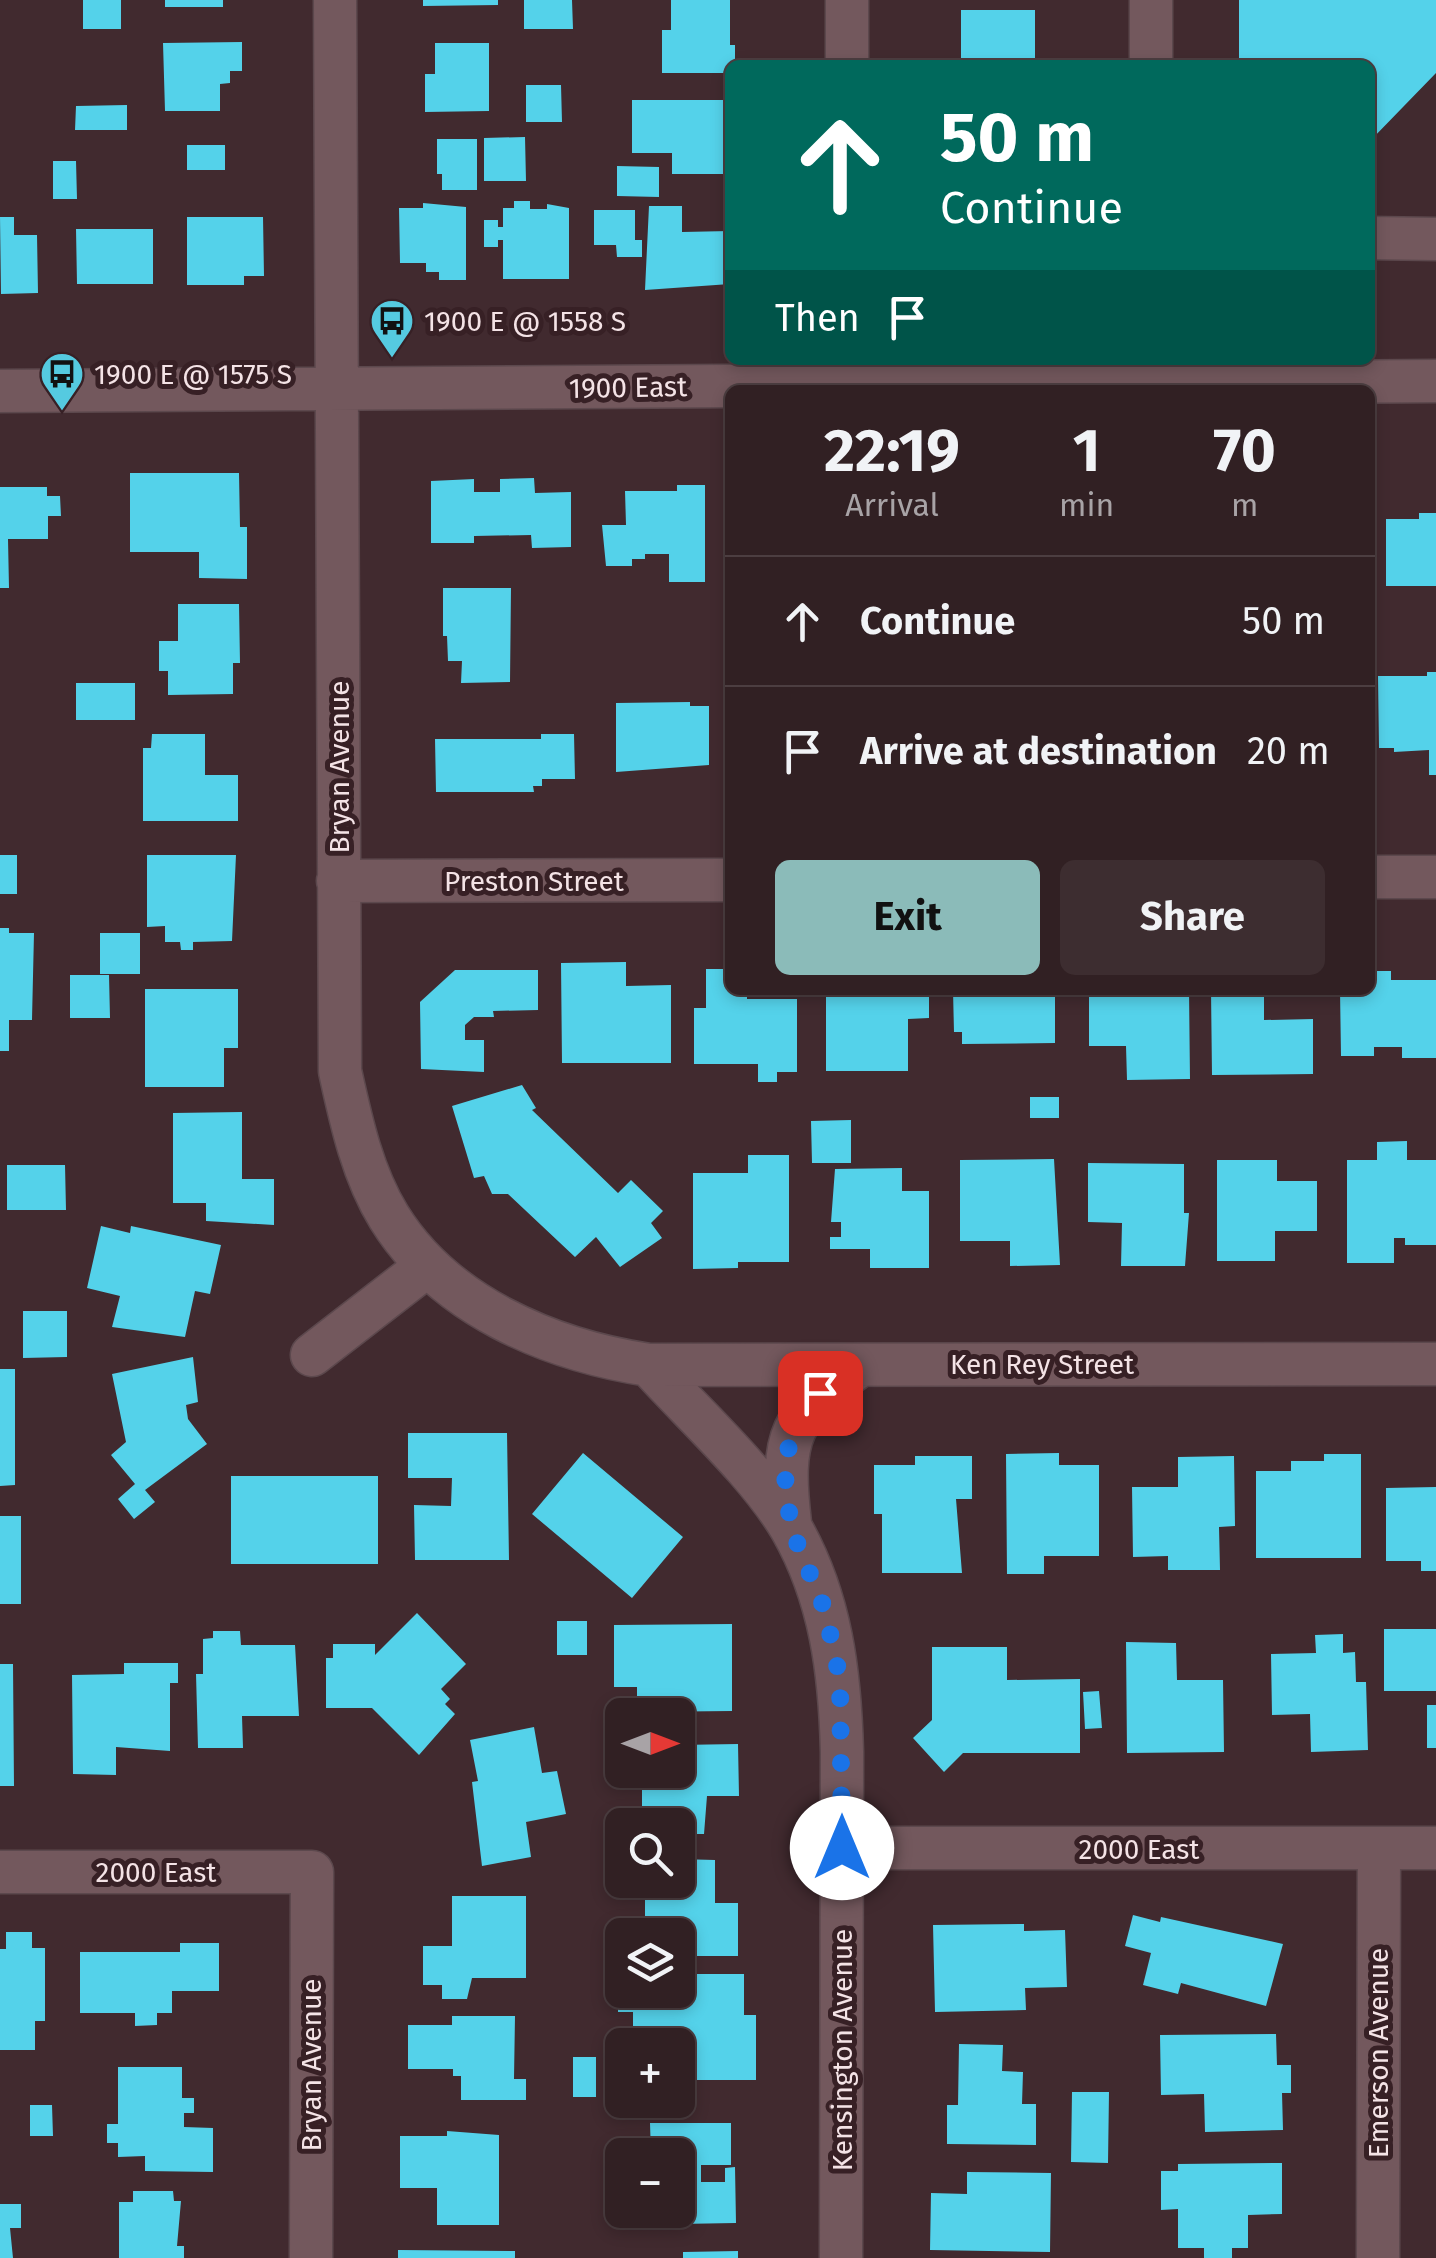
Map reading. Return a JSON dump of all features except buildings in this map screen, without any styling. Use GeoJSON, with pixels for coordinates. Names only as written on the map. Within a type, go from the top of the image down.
{"type":"FeatureCollection","features":[{"type":"Feature","properties":{"kind":"street","name":"Bryan Avenue"},"geometry":{"type":"LineString","coordinates":[[335,0],[340,1071],[356,1142],[388,1216],[427,1266],[533,1336],[649,1365]]}},
{"type":"Feature","properties":{"kind":"street"},"geometry":{"type":"LineString","coordinates":[[847,0],[847,60]]}},
{"type":"Feature","properties":{"kind":"street"},"geometry":{"type":"LineString","coordinates":[[1151,0],[1151,60]]}},
{"type":"Feature","properties":{"kind":"street"},"geometry":{"type":"LineString","coordinates":[[1375,238],[1436,239]]}},
{"type":"Feature","properties":{"kind":"street","name":"1900 East"},"geometry":{"type":"LineString","coordinates":[[0,391],[337,390],[848,372],[1152,371],[1436,381]]}},
{"type":"Feature","properties":{"kind":"street"},"geometry":{"type":"LineString","coordinates":[[1375,877],[1436,877]]}},
{"type":"Feature","properties":{"kind":"street","name":"Preston Street"},"geometry":{"type":"LineString","coordinates":[[338,881],[725,880]]}},
{"type":"Feature","properties":{"kind":"street"},"geometry":{"type":"LineString","coordinates":[[312,1356],[427,1266]]}},
{"type":"Feature","properties":{"kind":"street","name":"Ken Rey Street"},"geometry":{"type":"LineString","coordinates":[[649,1365],[1436,1364]]}},
{"type":"Feature","properties":{"kind":"street","name":"Kensington Avenue"},"geometry":{"type":"LineString","coordinates":[[649,1365],[752,1476],[791,1528],[831,1629],[840,1679],[842,2258]]}},
{"type":"Feature","properties":{"kind":"street"},"geometry":{"type":"LineString","coordinates":[[791,1528],[784,1468],[793,1429],[820,1393],[862,1365]]}},
{"type":"Feature","properties":{"kind":"street","name":"2000 East"},"geometry":{"type":"LineString","coordinates":[[842,1848],[1436,1848]]}},
{"type":"Feature","properties":{"kind":"street","name":"Emerson Avenue"},"geometry":{"type":"LineString","coordinates":[[1378,2258],[1379,1848]]}},
{"type":"Feature","properties":{"kind":"street","name":"2000 East"},"geometry":{"type":"LineString","coordinates":[[0,1872],[312,1872]]}},
{"type":"Feature","properties":{"kind":"street","name":"Bryan Avenue"},"geometry":{"type":"LineString","coordinates":[[310,2258],[312,1872]]}},
{"type":"Feature","properties":{"kind":"place","name":"1900 E @ 1558 S"},"geometry":{"type":"Point","coordinates":[392,359]}},
{"type":"Feature","properties":{"kind":"place","name":"1900 E @ 1575 S"},"geometry":{"type":"Point","coordinates":[62,412]}},
{"type":"Feature","properties":{"kind":"route"},"geometry":{"type":"LineString","coordinates":[[820,1393],[793,1429],[784,1468],[791,1528],[825,1610],[840,1679],[842,1848]]}}]}
